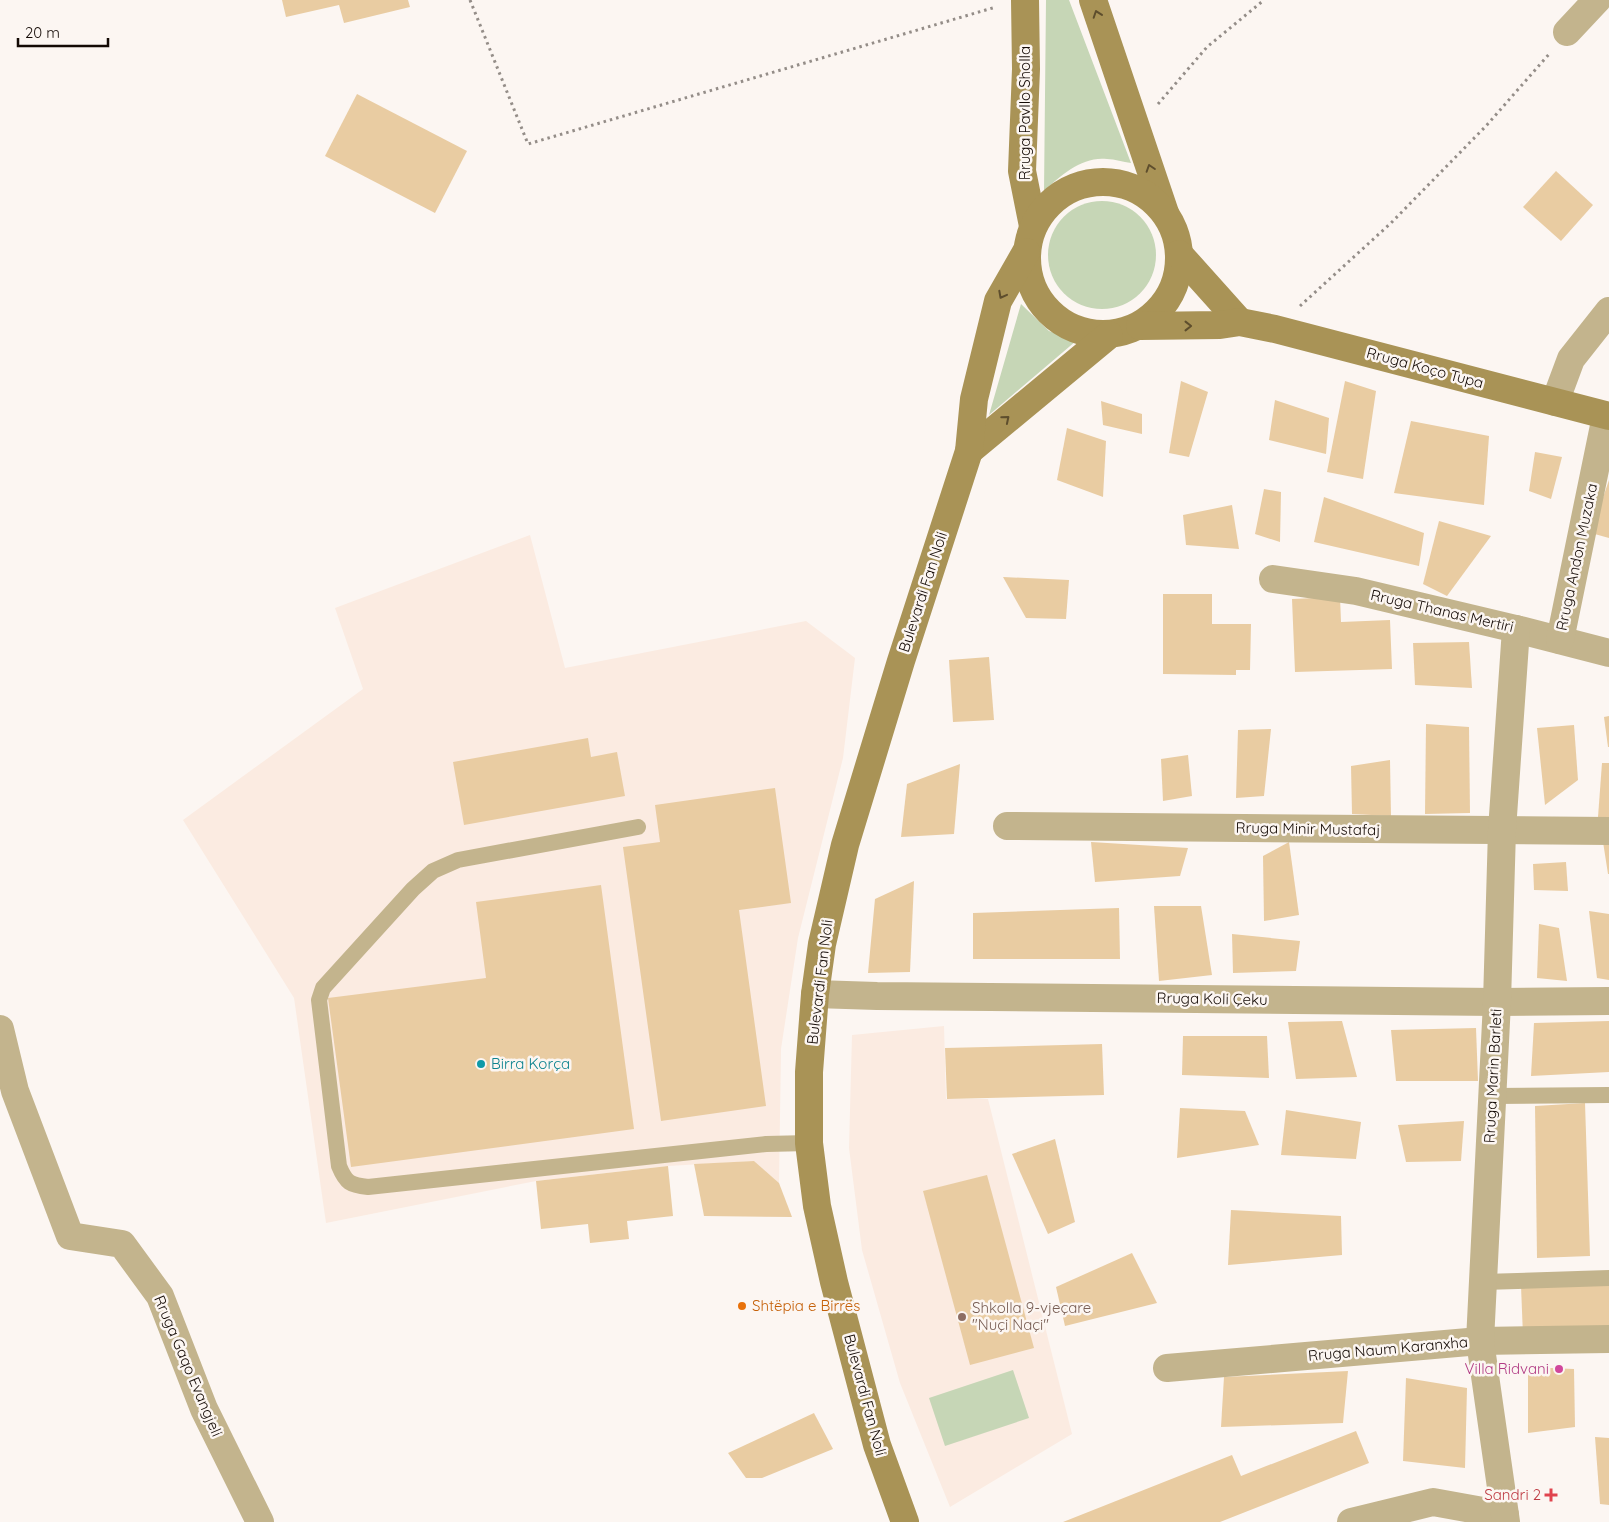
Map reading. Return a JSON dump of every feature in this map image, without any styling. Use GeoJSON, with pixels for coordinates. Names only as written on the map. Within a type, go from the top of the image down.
{"type":"FeatureCollection","features":[{"type":"Feature","properties":{"kind":"main road"},"geometry":{"type":"LineString","coordinates":[[969,451],[1109,335],[1140,326],[1162,308],[1176,282],[1179,254],[1175,233],[1165,214],[1093,0]]}},
{"type":"Feature","properties":{"kind":"main road","name":"Rruga Pavllo Sholla"},"geometry":{"type":"LineString","coordinates":[[1013,3],[1026,69],[1022,171],[1032,226]]}},
{"type":"Feature","properties":{"kind":"main road"},"geometry":{"type":"LineString","coordinates":[[1109,335],[1076,330],[1048,313],[1030,285],[1026,252],[1032,226],[1052,200],[1080,184],[1111,182],[1142,192],[1165,214]]}},
{"type":"Feature","properties":{"kind":"main road","name":"Bulevardi Fan Noli"},"geometry":{"type":"LineString","coordinates":[[905,1522],[877,1446],[834,1282],[817,1206],[809,1143],[809,1072],[815,994],[823,936],[845,845],[900,661],[969,451],[974,399],[998,301],[1026,252]]}},
{"type":"Feature","properties":{"kind":"main road"},"geometry":{"type":"LineString","coordinates":[[1179,254],[1240,322]]}},
{"type":"Feature","properties":{"kind":"main road","name":"Rruga Koço Tupa"},"geometry":{"type":"LineString","coordinates":[[1140,326],[1220,325],[1240,322],[1276,328],[1608,416]]}},
{"type":"Feature","properties":{"kind":"street"},"geometry":{"type":"LineString","coordinates":[[1567,32],[1596,0]]}},
{"type":"Feature","properties":{"kind":"street"},"geometry":{"type":"LineString","coordinates":[[1555,402],[1571,359],[1609,311]]}},
{"type":"Feature","properties":{"kind":"street","name":"Rruga Andon Muzaka"},"geometry":{"type":"LineString","coordinates":[[1560,640],[1608,416]]}},
{"type":"Feature","properties":{"kind":"street","name":"Rruga Thanas Mertiri"},"geometry":{"type":"LineString","coordinates":[[1273,579],[1356,591],[1609,653]]}},
{"type":"Feature","properties":{"kind":"street","name":"Rruga Marin Barleti"},"geometry":{"type":"LineString","coordinates":[[1506,1518],[1480,1341],[1497,1002],[1502,830],[1516,629]]}},
{"type":"Feature","properties":{"kind":"street","name":"Rruga Minir Mustafaj"},"geometry":{"type":"LineString","coordinates":[[1007,826],[1609,831]]}},
{"type":"Feature","properties":{"kind":"street","name":"Rruga Koli Çeku"},"geometry":{"type":"LineString","coordinates":[[815,994],[1609,1002]]}},
{"type":"Feature","properties":{"kind":"street","name":"Rruga Gaqo Evangjeli"},"geometry":{"type":"LineString","coordinates":[[0,1029],[15,1091],[70,1236],[122,1244],[160,1296],[204,1409],[260,1522]]}},
{"type":"Feature","properties":{"kind":"street","name":"Rruga Naum Karanxha"},"geometry":{"type":"LineString","coordinates":[[1168,1368],[1480,1341],[1609,1339]]}},
{"type":"Feature","properties":{"kind":"street"},"geometry":{"type":"LineString","coordinates":[[1351,1522],[1433,1502],[1506,1518]]}},
{"type":"Feature","properties":{"kind":"lane"},"geometry":{"type":"LineString","coordinates":[[638,827],[458,860],[433,871],[413,889],[323,988],[319,1000],[339,1166],[344,1178],[354,1186],[368,1187],[766,1144],[809,1143]]}},
{"type":"Feature","properties":{"kind":"lane"},"geometry":{"type":"LineString","coordinates":[[1492,1096],[1609,1095]]}},
{"type":"Feature","properties":{"kind":"lane"},"geometry":{"type":"LineString","coordinates":[[1483,1282],[1609,1278]]}},
{"type":"Feature","properties":{"kind":"path"},"geometry":{"type":"LineString","coordinates":[[470,0],[528,144],[1013,3]]}},
{"type":"Feature","properties":{"kind":"path"},"geometry":{"type":"LineString","coordinates":[[1137,130],[1207,47],[1264,0]]}},
{"type":"Feature","properties":{"kind":"path"},"geometry":{"type":"LineString","coordinates":[[1276,328],[1391,224],[1486,126],[1567,32]]}},
{"type":"Feature","properties":{"kind":"shaded area"},"geometry":{"type":"Polygon","coordinates":[[[530,535],[565,668],[806,621],[855,658],[843,758],[798,938],[781,1049],[779,1183],[754,1161],[668,1166],[536,1181],[326,1223],[294,998],[183,820],[363,689],[335,608],[530,535]]]}},
{"type":"Feature","properties":{"kind":"shaded area","name":"Shkolla 9-vjeçare \"Nuçi Naçi\""},"geometry":{"type":"Polygon","coordinates":[[[944,1026],[946,1099],[988,1099],[1072,1434],[950,1507],[900,1383],[862,1250],[849,1148],[852,1035],[944,1026]]]}},
{"type":"Feature","properties":{"kind":"green space"},"geometry":{"type":"Polygon","coordinates":[[[1046,0],[1069,0],[1131,163],[1110,159],[1089,160],[1065,173],[1044,191],[1046,0]]]}},
{"type":"Feature","properties":{"kind":"green space"},"geometry":{"type":"Polygon","coordinates":[[[1102,201],[1123,205],[1140,217],[1152,234],[1156,255],[1152,276],[1140,293],[1123,305],[1102,309],[1081,305],[1064,293],[1052,276],[1048,255],[1052,234],[1064,217],[1081,205],[1102,201]]]}},
{"type":"Feature","properties":{"kind":"green space"},"geometry":{"type":"Polygon","coordinates":[[[1021,304],[1049,331],[1076,341],[989,415],[1021,304]]]}},
{"type":"Feature","properties":{"kind":"green space"},"geometry":{"type":"Polygon","coordinates":[[[1013,1370],[1029,1418],[945,1446],[929,1398],[1013,1370]]]}},
{"type":"Feature","properties":{"kind":"building"},"geometry":{"type":"Polygon","coordinates":[[[282,0],[408,0],[410,7],[344,23],[339,5],[286,17],[282,0]]]}},
{"type":"Feature","properties":{"kind":"building"},"geometry":{"type":"Polygon","coordinates":[[[357,94],[467,151],[435,213],[325,156],[357,94]]]}},
{"type":"Feature","properties":{"kind":"building"},"geometry":{"type":"Polygon","coordinates":[[[1556,171],[1593,205],[1561,241],[1523,207],[1556,171]]]}},
{"type":"Feature","properties":{"kind":"building"},"geometry":{"type":"Polygon","coordinates":[[[1181,381],[1208,392],[1189,457],[1169,453],[1181,381]]]}},
{"type":"Feature","properties":{"kind":"building"},"geometry":{"type":"Polygon","coordinates":[[[1345,381],[1376,391],[1363,479],[1327,472],[1345,381]]]}},
{"type":"Feature","properties":{"kind":"building"},"geometry":{"type":"Polygon","coordinates":[[[1275,400],[1329,418],[1326,454],[1269,440],[1275,400]]]}},
{"type":"Feature","properties":{"kind":"building"},"geometry":{"type":"Polygon","coordinates":[[[1101,401],[1142,414],[1142,434],[1103,425],[1101,401]]]}},
{"type":"Feature","properties":{"kind":"building"},"geometry":{"type":"Polygon","coordinates":[[[1411,421],[1489,436],[1484,505],[1394,493],[1411,421]]]}},
{"type":"Feature","properties":{"kind":"building"},"geometry":{"type":"Polygon","coordinates":[[[1067,428],[1106,441],[1103,497],[1057,480],[1067,428]]]}},
{"type":"Feature","properties":{"kind":"building"},"geometry":{"type":"Polygon","coordinates":[[[1535,452],[1562,457],[1551,499],[1529,491],[1535,452]]]}},
{"type":"Feature","properties":{"kind":"building"},"geometry":{"type":"Polygon","coordinates":[[[1609,480],[1609,538],[1591,533],[1609,480]]]}},
{"type":"Feature","properties":{"kind":"building"},"geometry":{"type":"Polygon","coordinates":[[[1264,489],[1281,492],[1280,542],[1255,534],[1264,489]]]}},
{"type":"Feature","properties":{"kind":"building"},"geometry":{"type":"Polygon","coordinates":[[[1324,497],[1424,533],[1419,566],[1314,542],[1324,497]]]}},
{"type":"Feature","properties":{"kind":"building"},"geometry":{"type":"Polygon","coordinates":[[[1232,505],[1239,549],[1186,545],[1183,515],[1232,505]]]}},
{"type":"Feature","properties":{"kind":"building"},"geometry":{"type":"Polygon","coordinates":[[[1439,521],[1491,536],[1447,596],[1423,584],[1439,521]]]}},
{"type":"Feature","properties":{"kind":"building"},"geometry":{"type":"Polygon","coordinates":[[[1003,577],[1069,580],[1066,619],[1026,618],[1003,577]]]}},
{"type":"Feature","properties":{"kind":"building"},"geometry":{"type":"Polygon","coordinates":[[[1163,594],[1212,594],[1212,624],[1251,624],[1250,670],[1236,670],[1236,675],[1163,674],[1163,594]]]}},
{"type":"Feature","properties":{"kind":"building"},"geometry":{"type":"Polygon","coordinates":[[[1340,597],[1341,622],[1390,620],[1392,669],[1295,672],[1292,599],[1340,597]]]}},
{"type":"Feature","properties":{"kind":"building"},"geometry":{"type":"Polygon","coordinates":[[[1469,642],[1472,688],[1415,685],[1413,643],[1469,642]]]}},
{"type":"Feature","properties":{"kind":"building"},"geometry":{"type":"Polygon","coordinates":[[[989,657],[994,720],[953,722],[949,660],[989,657]]]}},
{"type":"Feature","properties":{"kind":"building"},"geometry":{"type":"Polygon","coordinates":[[[1609,716],[1609,747],[1608,747],[1604,717],[1609,716]]]}},
{"type":"Feature","properties":{"kind":"building"},"geometry":{"type":"Polygon","coordinates":[[[1426,724],[1469,727],[1470,813],[1425,814],[1426,724]]]}},
{"type":"Feature","properties":{"kind":"building"},"geometry":{"type":"Polygon","coordinates":[[[1574,725],[1578,780],[1545,805],[1537,728],[1574,725]]]}},
{"type":"Feature","properties":{"kind":"building"},"geometry":{"type":"Polygon","coordinates":[[[1271,729],[1264,796],[1236,798],[1238,730],[1271,729]]]}},
{"type":"Feature","properties":{"kind":"building"},"geometry":{"type":"Polygon","coordinates":[[[588,738],[591,757],[617,752],[625,796],[464,825],[453,762],[588,738]]]}},
{"type":"Feature","properties":{"kind":"building"},"geometry":{"type":"Polygon","coordinates":[[[1188,755],[1192,796],[1163,801],[1161,759],[1188,755]]]}},
{"type":"Feature","properties":{"kind":"building"},"geometry":{"type":"Polygon","coordinates":[[[1390,760],[1391,816],[1352,814],[1351,766],[1390,760]]]}},
{"type":"Feature","properties":{"kind":"building"},"geometry":{"type":"Polygon","coordinates":[[[1602,763],[1609,763],[1609,817],[1598,817],[1602,763]]]}},
{"type":"Feature","properties":{"kind":"building"},"geometry":{"type":"Polygon","coordinates":[[[960,764],[954,834],[901,837],[907,784],[960,764]]]}},
{"type":"Feature","properties":{"kind":"building"},"geometry":{"type":"Polygon","coordinates":[[[775,788],[791,903],[739,910],[766,1106],[661,1121],[623,847],[660,842],[655,805],[775,788]]]}},
{"type":"Feature","properties":{"kind":"building"},"geometry":{"type":"Polygon","coordinates":[[[1091,842],[1188,848],[1180,876],[1095,882],[1091,842]]]}},
{"type":"Feature","properties":{"kind":"building"},"geometry":{"type":"Polygon","coordinates":[[[1289,842],[1299,915],[1264,921],[1263,856],[1289,842]]]}},
{"type":"Feature","properties":{"kind":"building"},"geometry":{"type":"Polygon","coordinates":[[[1603,842],[1609,843],[1609,874],[1608,874],[1603,842]]]}},
{"type":"Feature","properties":{"kind":"building"},"geometry":{"type":"Polygon","coordinates":[[[1566,862],[1568,891],[1534,890],[1533,864],[1566,862]]]}},
{"type":"Feature","properties":{"kind":"building"},"geometry":{"type":"Polygon","coordinates":[[[914,881],[910,972],[868,973],[875,899],[914,881]]]}},
{"type":"Feature","properties":{"kind":"building","name":"Birra Korça"},"geometry":{"type":"Polygon","coordinates":[[[601,885],[634,1129],[351,1167],[328,998],[486,978],[476,902],[601,885]]]}},
{"type":"Feature","properties":{"kind":"building"},"geometry":{"type":"Polygon","coordinates":[[[1154,906],[1201,906],[1212,975],[1159,981],[1154,906]]]}},
{"type":"Feature","properties":{"kind":"building"},"geometry":{"type":"Polygon","coordinates":[[[1119,908],[1120,959],[973,959],[973,913],[1119,908]]]}},
{"type":"Feature","properties":{"kind":"building"},"geometry":{"type":"Polygon","coordinates":[[[1589,911],[1609,914],[1609,980],[1597,978],[1589,911]]]}},
{"type":"Feature","properties":{"kind":"building"},"geometry":{"type":"Polygon","coordinates":[[[1539,924],[1559,928],[1567,981],[1537,978],[1539,924]]]}},
{"type":"Feature","properties":{"kind":"building"},"geometry":{"type":"Polygon","coordinates":[[[1232,934],[1300,941],[1296,971],[1233,973],[1232,934]]]}},
{"type":"Feature","properties":{"kind":"building"},"geometry":{"type":"Polygon","coordinates":[[[1342,1021],[1357,1077],[1296,1079],[1288,1022],[1342,1021]]]}},
{"type":"Feature","properties":{"kind":"building"},"geometry":{"type":"Polygon","coordinates":[[[1609,1021],[1609,1072],[1531,1076],[1534,1023],[1609,1021]]]}},
{"type":"Feature","properties":{"kind":"building"},"geometry":{"type":"Polygon","coordinates":[[[1476,1028],[1478,1081],[1396,1081],[1391,1030],[1476,1028]]]}},
{"type":"Feature","properties":{"kind":"building"},"geometry":{"type":"Polygon","coordinates":[[[1183,1036],[1267,1036],[1269,1078],[1182,1075],[1183,1036]]]}},
{"type":"Feature","properties":{"kind":"building"},"geometry":{"type":"Polygon","coordinates":[[[1102,1044],[1104,1095],[947,1099],[945,1048],[1102,1044]]]}},
{"type":"Feature","properties":{"kind":"building"},"geometry":{"type":"Polygon","coordinates":[[[1585,1103],[1590,1256],[1537,1258],[1535,1106],[1585,1103]]]}},
{"type":"Feature","properties":{"kind":"building"},"geometry":{"type":"Polygon","coordinates":[[[1180,1108],[1245,1111],[1259,1145],[1177,1158],[1180,1108]]]}},
{"type":"Feature","properties":{"kind":"building"},"geometry":{"type":"Polygon","coordinates":[[[1286,1110],[1361,1122],[1356,1159],[1281,1155],[1286,1110]]]}},
{"type":"Feature","properties":{"kind":"building"},"geometry":{"type":"Polygon","coordinates":[[[1464,1121],[1461,1161],[1406,1162],[1398,1125],[1464,1121]]]}},
{"type":"Feature","properties":{"kind":"building"},"geometry":{"type":"Polygon","coordinates":[[[1055,1139],[1075,1222],[1048,1234],[1012,1154],[1055,1139]]]}},
{"type":"Feature","properties":{"kind":"building"},"geometry":{"type":"Polygon","coordinates":[[[754,1161],[779,1183],[792,1217],[704,1216],[694,1164],[754,1161]]]}},
{"type":"Feature","properties":{"kind":"building"},"geometry":{"type":"Polygon","coordinates":[[[668,1166],[673,1216],[627,1221],[629,1239],[590,1243],[588,1224],[541,1229],[536,1181],[668,1166]]]}},
{"type":"Feature","properties":{"kind":"building"},"geometry":{"type":"Polygon","coordinates":[[[987,1175],[1034,1348],[970,1365],[923,1191],[987,1175]]]}},
{"type":"Feature","properties":{"kind":"building"},"geometry":{"type":"Polygon","coordinates":[[[1231,1210],[1341,1216],[1342,1255],[1228,1265],[1231,1210]]]}},
{"type":"Feature","properties":{"kind":"building"},"geometry":{"type":"Polygon","coordinates":[[[1132,1253],[1157,1303],[1065,1326],[1056,1287],[1132,1253]]]}},
{"type":"Feature","properties":{"kind":"building"},"geometry":{"type":"Polygon","coordinates":[[[1609,1283],[1609,1332],[1523,1336],[1521,1286],[1609,1283]]]}},
{"type":"Feature","properties":{"kind":"building"},"geometry":{"type":"Polygon","coordinates":[[[1528,1367],[1574,1369],[1575,1427],[1528,1433],[1528,1367]]]}},
{"type":"Feature","properties":{"kind":"building"},"geometry":{"type":"Polygon","coordinates":[[[1348,1371],[1343,1423],[1221,1427],[1224,1377],[1348,1371]]]}},
{"type":"Feature","properties":{"kind":"building"},"geometry":{"type":"Polygon","coordinates":[[[1406,1378],[1467,1388],[1465,1468],[1403,1461],[1406,1378]]]}},
{"type":"Feature","properties":{"kind":"building"},"geometry":{"type":"Polygon","coordinates":[[[814,1413],[833,1449],[762,1478],[746,1478],[728,1453],[814,1413]]]}},
{"type":"Feature","properties":{"kind":"building"},"geometry":{"type":"Polygon","coordinates":[[[1356,1431],[1369,1463],[1220,1522],[1063,1522],[1232,1455],[1241,1476],[1356,1431]]]}},
{"type":"Feature","properties":{"kind":"building"},"geometry":{"type":"Polygon","coordinates":[[[1595,1437],[1609,1438],[1609,1505],[1600,1504],[1595,1437]]]}},
{"type":"Feature","properties":{"kind":"place","name":"Birra Korça"},"geometry":{"type":"Point","coordinates":[481,1064]}},
{"type":"Feature","properties":{"kind":"place","name":"Shtëpia e Birrës"},"geometry":{"type":"Point","coordinates":[742,1306]}},
{"type":"Feature","properties":{"kind":"place","name":"Shkolla 9-vjeçare \"Nuçi Naçi\""},"geometry":{"type":"Point","coordinates":[962,1317]}},
{"type":"Feature","properties":{"kind":"place","name":"Villa Ridvani"},"geometry":{"type":"Point","coordinates":[1559,1369]}},
{"type":"Feature","properties":{"kind":"place","name":"Sandri 2"},"geometry":{"type":"Point","coordinates":[1551,1495]}}]}
